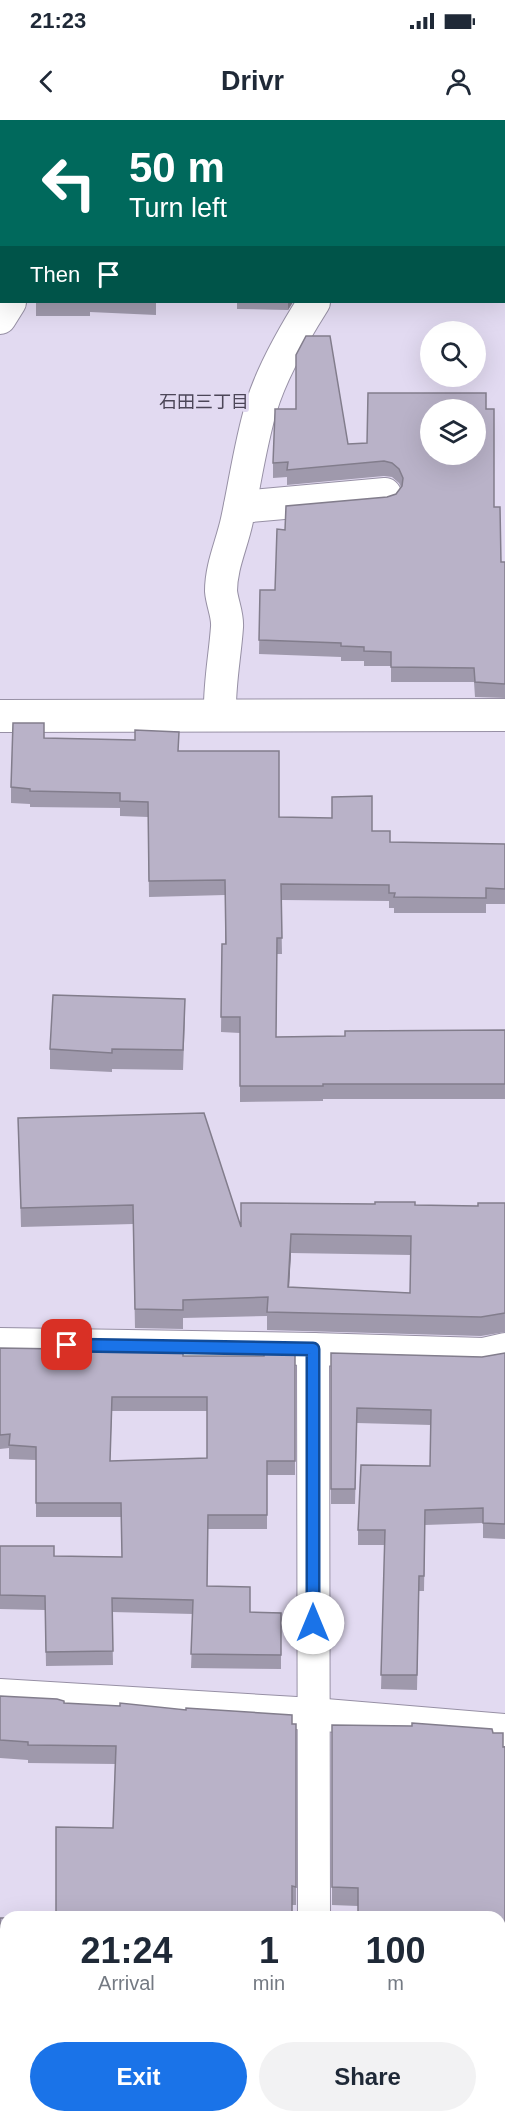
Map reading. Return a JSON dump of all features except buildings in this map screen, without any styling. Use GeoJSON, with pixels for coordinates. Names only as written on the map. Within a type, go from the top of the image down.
{"type":"FeatureCollection","features":[{"type":"Feature","properties":{"kind":"street"},"geometry":{"type":"LineString","coordinates":[[0,318],[9,303]]}},
{"type":"Feature","properties":{"kind":"street"},"geometry":{"type":"LineString","coordinates":[[220,714],[219,690],[225,654],[227,621],[221,592],[225,561],[240,507],[249,453],[262,405],[284,356],[313,303]]}},
{"type":"Feature","properties":{"kind":"street"},"geometry":{"type":"LineString","coordinates":[[240,507],[385,494]]}},
{"type":"Feature","properties":{"kind":"street"},"geometry":{"type":"LineString","coordinates":[[0,716],[505,715]]}},
{"type":"Feature","properties":{"kind":"street"},"geometry":{"type":"LineString","coordinates":[[0,1344],[483,1354],[505,1349]]}},
{"type":"Feature","properties":{"kind":"street"},"geometry":{"type":"LineString","coordinates":[[313,1349],[314,1911]]}},
{"type":"Feature","properties":{"kind":"street"},"geometry":{"type":"LineString","coordinates":[[0,1695],[313,1714],[505,1730]]}},
{"type":"Feature","properties":{"kind":"district","name":"石田三丁目"},"geometry":{"type":"Point","coordinates":[204,402]}},
{"type":"Feature","properties":{"kind":"route"},"geometry":{"type":"LineString","coordinates":[[67,1345],[313,1349],[313,1623]]}}]}
